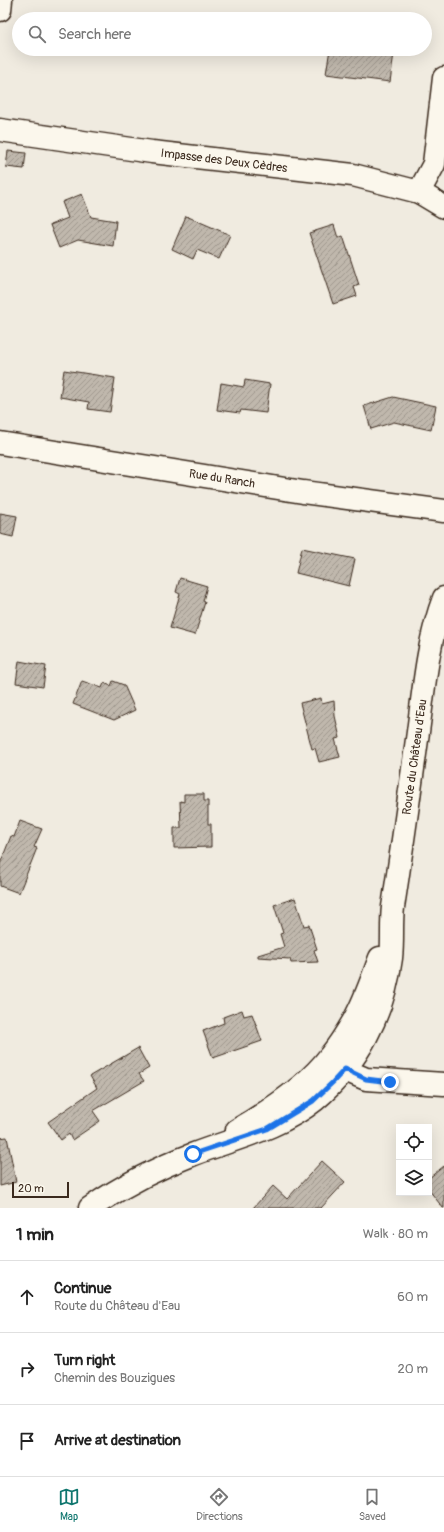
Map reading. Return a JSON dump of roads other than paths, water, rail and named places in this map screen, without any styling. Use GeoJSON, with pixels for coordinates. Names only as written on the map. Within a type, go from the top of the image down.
{"type":"FeatureCollection","features":[{"type":"Feature","properties":{"kind":"street"},"geometry":{"type":"LineString","coordinates":[[0,10],[1,0]]}},
{"type":"Feature","properties":{"kind":"street"},"geometry":{"type":"LineString","coordinates":[[419,192],[434,164],[444,78]]}},
{"type":"Feature","properties":{"kind":"street","name":"Impasse des Deux Cèdres"},"geometry":{"type":"LineString","coordinates":[[0,130],[152,152],[353,175],[419,192],[444,207]]}},
{"type":"Feature","properties":{"kind":"street","name":"Rue du Ranch"},"geometry":{"type":"LineString","coordinates":[[0,443],[303,492],[444,511]]}},
{"type":"Feature","properties":{"kind":"street","name":"Route du Château d'Eau"},"geometry":{"type":"LineString","coordinates":[[90,1208],[113,1192],[137,1179],[193,1154],[244,1126],[274,1107],[305,1082],[338,1063],[354,1020],[367,993],[392,917],[433,634],[444,598]]}},
{"type":"Feature","properties":{"kind":"street"},"geometry":{"type":"LineString","coordinates":[[338,1063],[366,1079],[444,1084]]}}]}
